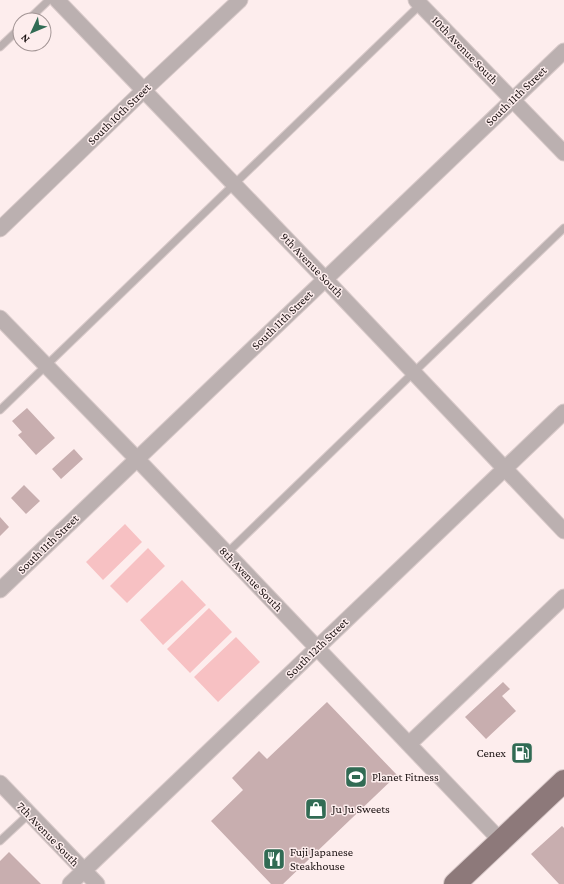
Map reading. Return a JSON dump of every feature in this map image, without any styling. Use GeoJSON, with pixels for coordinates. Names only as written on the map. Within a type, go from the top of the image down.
{"type":"FeatureCollection","features":[{"type":"Feature","properties":{"kind":"main road"},"geometry":{"type":"LineString","coordinates":[[456,884],[564,781]]}},
{"type":"Feature","properties":{"kind":"street","name":"9th Avenue South"},"geometry":{"type":"LineString","coordinates":[[58,0],[326,279],[564,531]]}},
{"type":"Feature","properties":{"kind":"street","name":"South 10th Street"},"geometry":{"type":"LineString","coordinates":[[0,229],[240,0]]}},
{"type":"Feature","properties":{"kind":"street","name":"10th Avenue South"},"geometry":{"type":"LineString","coordinates":[[421,2],[564,153]]}},
{"type":"Feature","properties":{"kind":"street","name":"South 11th Street"},"geometry":{"type":"LineString","coordinates":[[0,590],[564,50]]}},
{"type":"Feature","properties":{"kind":"street","name":"8th Avenue South"},"geometry":{"type":"LineString","coordinates":[[0,318],[137,458],[501,840]]}},
{"type":"Feature","properties":{"kind":"street","name":"South 12th Street"},"geometry":{"type":"LineString","coordinates":[[70,884],[564,412]]}},
{"type":"Feature","properties":{"kind":"street"},"geometry":{"type":"LineString","coordinates":[[409,744],[564,597]]}},
{"type":"Feature","properties":{"kind":"street","name":"7th Avenue South"},"geometry":{"type":"LineString","coordinates":[[0,783],[97,884]]}},
{"type":"Feature","properties":{"kind":"lane"},"geometry":{"type":"LineString","coordinates":[[36,12],[49,0]]}},
{"type":"Feature","properties":{"kind":"lane"},"geometry":{"type":"LineString","coordinates":[[0,410],[421,2]]}},
{"type":"Feature","properties":{"kind":"lane"},"geometry":{"type":"LineString","coordinates":[[0,47],[12,36]]}},
{"type":"Feature","properties":{"kind":"lane"},"geometry":{"type":"LineString","coordinates":[[227,553],[564,228]]}},
{"type":"Feature","properties":{"kind":"lane"},"geometry":{"type":"LineString","coordinates":[[0,842],[29,814]]}},
{"type":"Feature","properties":{"kind":"shaded area"},"geometry":{"type":"Polygon","coordinates":[[[125,524],[142,542],[103,580],[86,562],[125,524]]]}},
{"type":"Feature","properties":{"kind":"shaded area"},"geometry":{"type":"Polygon","coordinates":[[[148,548],[165,566],[127,603],[110,586],[148,548]]]}},
{"type":"Feature","properties":{"kind":"shaded area"},"geometry":{"type":"Polygon","coordinates":[[[182,580],[206,605],[163,645],[140,620],[182,580]]]}},
{"type":"Feature","properties":{"kind":"shaded area"},"geometry":{"type":"Polygon","coordinates":[[[209,608],[232,632],[190,673],[167,649],[209,608]]]}},
{"type":"Feature","properties":{"kind":"shaded area"},"geometry":{"type":"Polygon","coordinates":[[[236,637],[260,662],[218,702],[194,677],[236,637]]]}},
{"type":"Feature","properties":{"kind":"building"},"geometry":{"type":"Polygon","coordinates":[[[27,408],[55,438],[36,455],[18,435],[22,432],[12,421],[27,408]]]}},
{"type":"Feature","properties":{"kind":"building"},"geometry":{"type":"Polygon","coordinates":[[[74,449],[83,459],[61,479],[52,469],[74,449]]]}},
{"type":"Feature","properties":{"kind":"building"},"geometry":{"type":"Polygon","coordinates":[[[24,485],[40,501],[26,514],[11,498],[24,485]]]}},
{"type":"Feature","properties":{"kind":"building"},"geometry":{"type":"Polygon","coordinates":[[[0,517],[9,527],[0,536],[0,517]]]}},
{"type":"Feature","properties":{"kind":"building"},"geometry":{"type":"Polygon","coordinates":[[[503,682],[510,689],[502,696],[516,711],[486,739],[465,717],[503,682]]]}},
{"type":"Feature","properties":{"kind":"building"},"geometry":{"type":"Polygon","coordinates":[[[327,702],[397,775],[283,884],[271,884],[211,821],[243,790],[232,778],[259,751],[267,759],[327,702]]]}},
{"type":"Feature","properties":{"kind":"building"},"geometry":{"type":"Polygon","coordinates":[[[562,826],[564,828],[564,884],[559,884],[531,854],[562,826]]]}},
{"type":"Feature","properties":{"kind":"building"},"geometry":{"type":"Polygon","coordinates":[[[9,852],[41,884],[0,884],[0,861],[9,852]]]}},
{"type":"Feature","properties":{"kind":"place","name":"Cenex"},"geometry":{"type":"Point","coordinates":[522,753]}},
{"type":"Feature","properties":{"kind":"place","name":"Planet Fitness"},"geometry":{"type":"Point","coordinates":[356,777]}},
{"type":"Feature","properties":{"kind":"place","name":"Ju Ju Sweets"},"geometry":{"type":"Point","coordinates":[316,809]}},
{"type":"Feature","properties":{"kind":"place","name":"Fuji Japanese Steakhouse"},"geometry":{"type":"Point","coordinates":[274,859]}}]}
